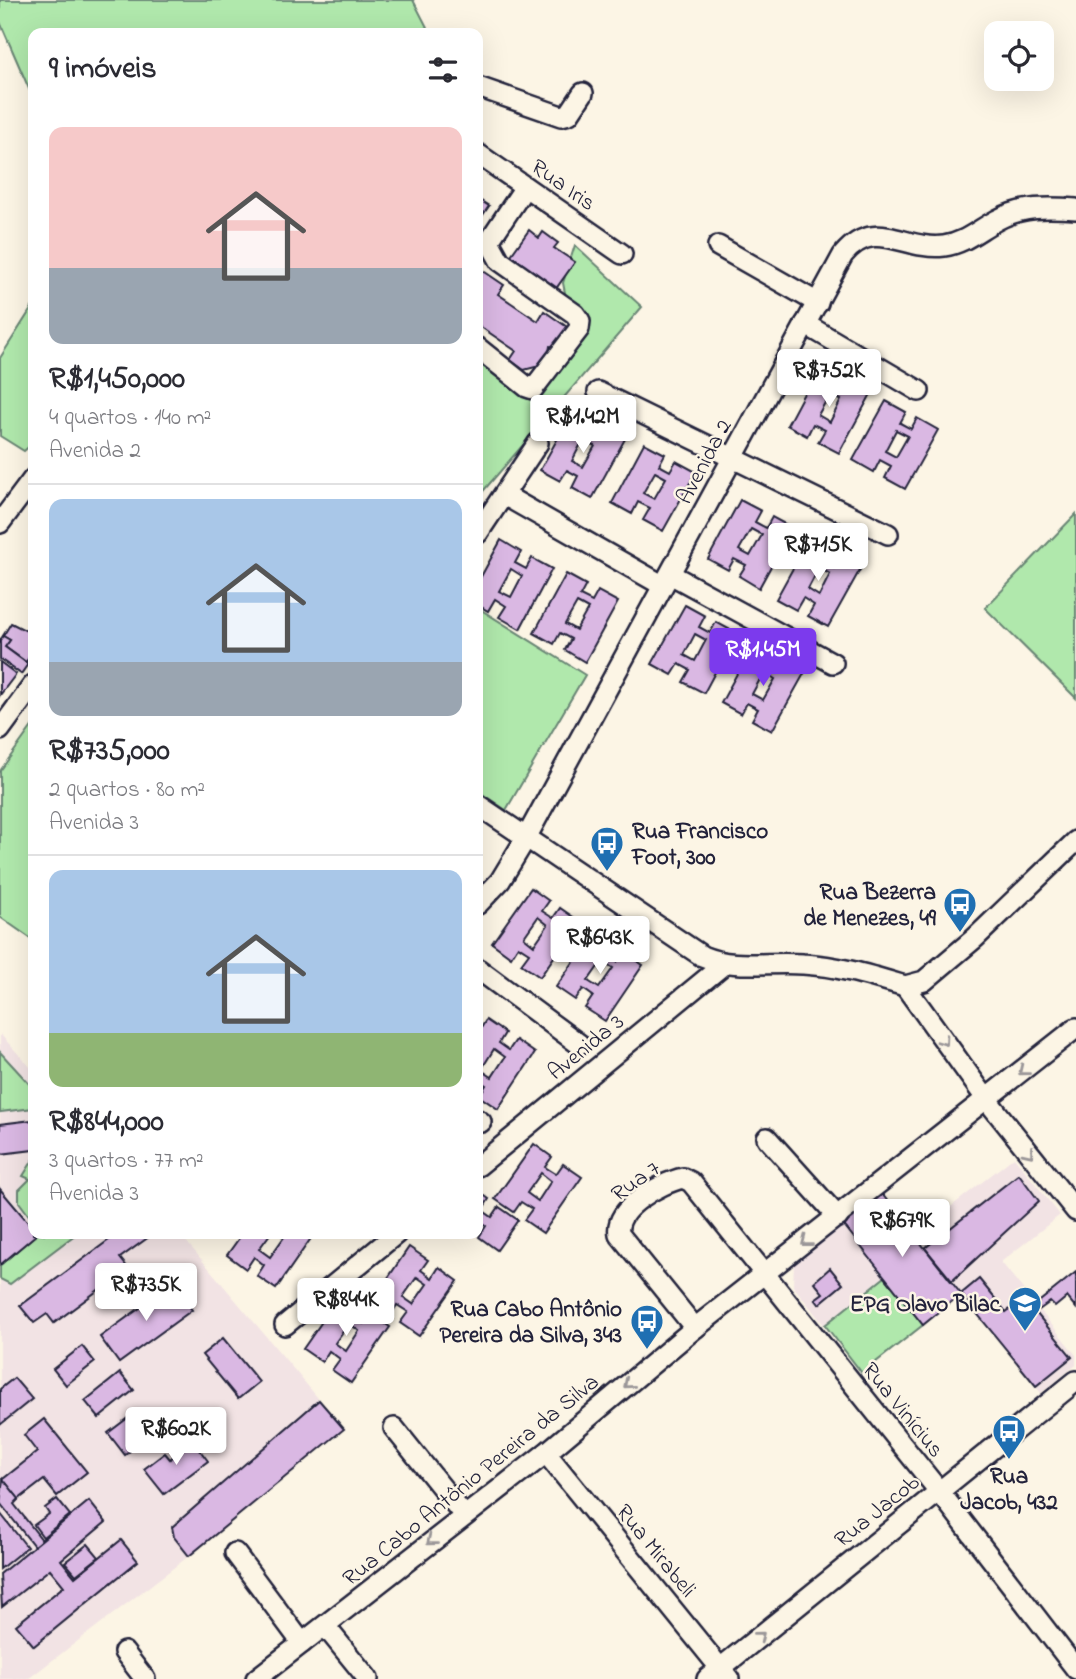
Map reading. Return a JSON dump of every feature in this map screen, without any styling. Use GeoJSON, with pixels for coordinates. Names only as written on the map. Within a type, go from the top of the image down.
{"type":"FeatureCollection","features":[{"type":"Feature","properties":{"kind":"street"},"geometry":{"type":"LineString","coordinates":[[483,89],[561,116],[569,114],[583,93]]}},
{"type":"Feature","properties":{"kind":"street","name":"Rua Iris"},"geometry":{"type":"LineString","coordinates":[[483,158],[622,254]]}},
{"type":"Feature","properties":{"kind":"street"},"geometry":{"type":"LineString","coordinates":[[483,352],[533,389],[579,329],[580,321],[575,314],[500,261],[492,251],[489,242],[525,187]]}},
{"type":"Feature","properties":{"kind":"street","name":"Avenida 2"},"geometry":{"type":"LineString","coordinates":[[483,899],[500,881],[526,838],[843,255],[854,241],[868,235],[941,246],[967,240],[998,219],[1026,208],[1076,209]]}},
{"type":"Feature","properties":{"kind":"street"},"geometry":{"type":"LineString","coordinates":[[718,246],[818,303]]}},
{"type":"Feature","properties":{"kind":"street"},"geometry":{"type":"LineString","coordinates":[[806,324],[919,391]]}},
{"type":"Feature","properties":{"kind":"street"},"geometry":{"type":"LineString","coordinates":[[598,392],[888,534]]}},
{"type":"Feature","properties":{"kind":"street"},"geometry":{"type":"LineString","coordinates":[[483,526],[538,443]]}},
{"type":"Feature","properties":{"kind":"street"},"geometry":{"type":"LineString","coordinates":[[0,523],[28,486]]}},
{"type":"Feature","properties":{"kind":"street"},"geometry":{"type":"LineString","coordinates":[[504,495],[833,663]]}},
{"type":"Feature","properties":{"kind":"street"},"geometry":{"type":"LineString","coordinates":[[0,730],[28,692]]}},
{"type":"Feature","properties":{"kind":"street"},"geometry":{"type":"LineString","coordinates":[[483,808],[702,956],[723,965],[802,964],[853,970],[905,986],[924,981],[965,947],[1076,841]]}},
{"type":"Feature","properties":{"kind":"street","name":"Avenida 3"},"geometry":{"type":"LineString","coordinates":[[483,1162],[723,965]]}},
{"type":"Feature","properties":{"kind":"street"},"geometry":{"type":"LineString","coordinates":[[483,972],[579,1044]]}},
{"type":"Feature","properties":{"kind":"street"},"geometry":{"type":"LineString","coordinates":[[905,986],[987,1100],[1076,1211]]}},
{"type":"Feature","properties":{"kind":"street","name":"Rua Cabo Antônio Pereira da Silva"},"geometry":{"type":"LineString","coordinates":[[256,1679],[464,1514],[546,1453],[695,1328],[1076,1028]]}},
{"type":"Feature","properties":{"kind":"street"},"geometry":{"type":"LineString","coordinates":[[766,1138],[838,1217]]}},
{"type":"Feature","properties":{"kind":"street","name":"Rua 7"},"geometry":{"type":"LineString","coordinates":[[691,1182],[683,1178],[673,1181],[622,1214],[619,1234],[695,1328]]}},
{"type":"Feature","properties":{"kind":"street","name":"Rua Vinícius"},"geometry":{"type":"LineString","coordinates":[[691,1182],[939,1490],[1076,1669]]}},
{"type":"Feature","properties":{"kind":"street"},"geometry":{"type":"LineString","coordinates":[[285,1325],[390,1239]]}},
{"type":"Feature","properties":{"kind":"street","name":"Rua Jacob"},"geometry":{"type":"LineString","coordinates":[[719,1675],[939,1490],[1076,1381]]}},
{"type":"Feature","properties":{"kind":"street"},"geometry":{"type":"LineString","coordinates":[[394,1428],[464,1514]]}},
{"type":"Feature","properties":{"kind":"street","name":"Rua Mirabeli"},"geometry":{"type":"LineString","coordinates":[[546,1453],[719,1675]]}},
{"type":"Feature","properties":{"kind":"street"},"geometry":{"type":"LineString","coordinates":[[235,1553],[302,1643]]}},
{"type":"Feature","properties":{"kind":"street"},"geometry":{"type":"LineString","coordinates":[[326,1626],[368,1679]]}},
{"type":"Feature","properties":{"kind":"street"},"geometry":{"type":"LineString","coordinates":[[124,1652],[145,1679]]}},
{"type":"Feature","properties":{"kind":"shaded area"},"geometry":{"type":"Polygon","coordinates":[[[0,1034],[28,1065],[28,1239],[184,1239],[344,1429],[189,1556],[28,1679],[0,1679],[0,1034]]]}},
{"type":"Feature","properties":{"kind":"shaded area"},"geometry":{"type":"Polygon","coordinates":[[[1014,1157],[1060,1215],[1001,1262],[1076,1355],[1076,1365],[1041,1393],[961,1295],[862,1373],[793,1286],[794,1263],[882,1194],[915,1235],[1014,1157]]]}},
{"type":"Feature","properties":{"kind":"green space"},"geometry":{"type":"Polygon","coordinates":[[[0,0],[413,0],[427,28],[28,28],[28,86],[0,22],[0,0]]]}},
{"type":"Feature","properties":{"kind":"green space"},"geometry":{"type":"Polygon","coordinates":[[[575,245],[642,307],[483,491],[483,355],[528,385],[572,327],[563,283],[575,245]]]}},
{"type":"Feature","properties":{"kind":"green space"},"geometry":{"type":"Polygon","coordinates":[[[28,314],[28,447],[24,451],[0,436],[0,358],[28,314]]]}},
{"type":"Feature","properties":{"kind":"green space"},"geometry":{"type":"Polygon","coordinates":[[[1076,514],[1076,698],[985,608],[1076,514]]]}},
{"type":"Feature","properties":{"kind":"green space"},"geometry":{"type":"Polygon","coordinates":[[[483,611],[585,675],[506,810],[483,794],[483,611]]]}},
{"type":"Feature","properties":{"kind":"green space"},"geometry":{"type":"Polygon","coordinates":[[[28,732],[28,937],[0,917],[0,771],[28,732]]]}},
{"type":"Feature","properties":{"kind":"green space"},"geometry":{"type":"Polygon","coordinates":[[[0,1052],[28,1083],[28,1109],[0,1112],[0,1052]]]}},
{"type":"Feature","properties":{"kind":"green space"},"geometry":{"type":"Polygon","coordinates":[[[28,1181],[28,1214],[19,1202],[19,1190],[28,1181]]]}},
{"type":"Feature","properties":{"kind":"green space"},"geometry":{"type":"Polygon","coordinates":[[[30,1239],[69,1239],[10,1284],[0,1279],[0,1265],[30,1239]]]}},
{"type":"Feature","properties":{"kind":"green space"},"geometry":{"type":"Polygon","coordinates":[[[885,1277],[923,1325],[862,1373],[825,1325],[885,1277]]]}},
{"type":"Feature","properties":{"kind":"building"},"geometry":{"type":"Polygon","coordinates":[[[483,202],[489,206],[483,215],[483,202]]]}},
{"type":"Feature","properties":{"kind":"building"},"geometry":{"type":"Polygon","coordinates":[[[529,230],[539,238],[543,232],[558,243],[554,248],[575,262],[555,290],[509,258],[529,230]]]}},
{"type":"Feature","properties":{"kind":"building"},"geometry":{"type":"Polygon","coordinates":[[[483,271],[504,285],[498,294],[538,321],[544,311],[570,329],[559,347],[550,346],[547,364],[524,370],[510,360],[516,351],[483,328],[483,271]]]}},
{"type":"Feature","properties":{"kind":"building"},"geometry":{"type":"Polygon","coordinates":[[[819,365],[840,376],[834,388],[845,394],[851,383],[871,394],[839,453],[818,442],[825,430],[813,424],[807,436],[787,425],[819,365]],[[830,394],[818,415],[830,422],[841,400],[830,394]]]}},
{"type":"Feature","properties":{"kind":"building"},"geometry":{"type":"Polygon","coordinates":[[[886,401],[906,412],[900,423],[911,429],[917,418],[938,430],[905,489],[885,478],[891,466],[880,460],[874,472],[853,460],[886,401]],[[896,430],[885,451],[896,457],[908,436],[896,430]]]}},
{"type":"Feature","properties":{"kind":"building"},"geometry":{"type":"Polygon","coordinates":[[[573,411],[593,422],[587,433],[598,439],[604,428],[625,439],[592,499],[572,488],[578,476],[567,470],[560,481],[540,470],[573,411]],[[583,440],[572,461],[583,467],[595,446],[583,440]]]}},
{"type":"Feature","properties":{"kind":"building"},"geometry":{"type":"Polygon","coordinates":[[[644,443],[665,454],[659,465],[670,471],[676,461],[696,472],[663,531],[643,520],[650,508],[638,502],[632,514],[612,503],[644,443]],[[655,472],[643,493],[654,499],[666,478],[655,472]]]}},
{"type":"Feature","properties":{"kind":"building"},"geometry":{"type":"Polygon","coordinates":[[[740,500],[761,511],[755,522],[766,528],[772,517],[792,528],[759,588],[739,576],[746,565],[734,559],[728,570],[708,559],[740,500]],[[751,529],[739,550],[750,556],[762,535],[751,529]]]}},
{"type":"Feature","properties":{"kind":"building"},"geometry":{"type":"Polygon","coordinates":[[[809,539],[829,550],[823,561],[834,568],[840,557],[861,568],[828,627],[808,616],[814,605],[803,598],[796,610],[776,599],[809,539]],[[819,568],[808,589],[819,596],[830,574],[819,568]]]}},
{"type":"Feature","properties":{"kind":"building"},"geometry":{"type":"Polygon","coordinates":[[[501,540],[521,552],[515,563],[526,569],[532,558],[552,569],[520,629],[499,617],[506,606],[495,599],[488,611],[483,608],[483,573],[501,540]],[[511,569],[499,591],[511,597],[522,576],[511,569]]]}},
{"type":"Feature","properties":{"kind":"building"},"geometry":{"type":"Polygon","coordinates":[[[566,574],[586,585],[580,596],[592,602],[598,591],[618,602],[585,662],[565,650],[571,639],[560,633],[554,644],[534,633],[566,574]],[[577,603],[565,624],[576,630],[588,609],[577,603]]]}},
{"type":"Feature","properties":{"kind":"building"},"geometry":{"type":"Polygon","coordinates":[[[685,605],[705,616],[699,627],[710,633],[716,622],[736,633],[704,693],[683,682],[690,670],[679,664],[672,675],[652,664],[685,605]],[[695,634],[684,655],[695,661],[706,640],[695,634]]]}},
{"type":"Feature","properties":{"kind":"building"},"geometry":{"type":"Polygon","coordinates":[[[11,623],[28,632],[26,662],[5,647],[10,640],[3,636],[11,623]]]}},
{"type":"Feature","properties":{"kind":"building"},"geometry":{"type":"Polygon","coordinates":[[[3,636],[10,640],[5,647],[28,664],[21,674],[0,659],[0,640],[3,636]]]}},
{"type":"Feature","properties":{"kind":"building"},"geometry":{"type":"Polygon","coordinates":[[[753,644],[773,655],[767,666],[779,672],[785,661],[805,672],[772,731],[752,720],[758,709],[747,703],[741,714],[721,703],[753,644]],[[764,672],[752,694],[763,700],[775,679],[764,672]]]}},
{"type":"Feature","properties":{"kind":"building"},"geometry":{"type":"Polygon","coordinates":[[[0,662],[16,674],[0,695],[0,662]]]}},
{"type":"Feature","properties":{"kind":"building"},"geometry":{"type":"Polygon","coordinates":[[[531,888],[549,901],[542,911],[553,918],[560,908],[579,921],[540,977],[521,964],[529,953],[518,946],[511,957],[492,943],[531,888]],[[538,917],[524,937],[534,945],[548,925],[538,917]]]}},
{"type":"Feature","properties":{"kind":"building"},"geometry":{"type":"Polygon","coordinates":[[[595,931],[614,944],[606,955],[617,962],[624,952],[643,965],[605,1021],[585,1008],[593,996],[583,989],[575,1000],[556,987],[595,931]],[[602,961],[588,981],[599,988],[613,968],[602,961]]]}},
{"type":"Feature","properties":{"kind":"building"},"geometry":{"type":"Polygon","coordinates":[[[486,1020],[505,1033],[499,1043],[509,1050],[516,1040],[535,1053],[498,1109],[483,1099],[486,1085],[483,1083],[483,1071],[492,1077],[505,1057],[494,1049],[483,1067],[483,1025],[486,1020]]]}},
{"type":"Feature","properties":{"kind":"building"},"geometry":{"type":"Polygon","coordinates":[[[28,1121],[28,1151],[0,1154],[0,1124],[28,1121]]]}},
{"type":"Feature","properties":{"kind":"building"},"geometry":{"type":"Polygon","coordinates":[[[534,1144],[552,1157],[545,1167],[556,1174],[563,1164],[582,1177],[543,1233],[524,1220],[532,1209],[521,1202],[514,1212],[495,1199],[534,1144]],[[541,1173],[527,1193],[538,1201],[551,1181],[541,1173]]]}},
{"type":"Feature","properties":{"kind":"building"},"geometry":{"type":"Polygon","coordinates":[[[1019,1174],[1039,1201],[952,1281],[925,1248],[1019,1174]]]}},
{"type":"Feature","properties":{"kind":"building"},"geometry":{"type":"Polygon","coordinates":[[[0,1189],[28,1222],[28,1239],[31,1239],[0,1265],[0,1189]]]}},
{"type":"Feature","properties":{"kind":"building"},"geometry":{"type":"Polygon","coordinates":[[[882,1194],[961,1294],[923,1325],[843,1224],[882,1194]]]}},
{"type":"Feature","properties":{"kind":"building"},"geometry":{"type":"Polygon","coordinates":[[[483,1195],[489,1199],[483,1208],[483,1195]]]}},
{"type":"Feature","properties":{"kind":"building"},"geometry":{"type":"Polygon","coordinates":[[[499,1207],[518,1220],[497,1250],[482,1239],[486,1226],[483,1224],[483,1211],[492,1217],[499,1207]]]}},
{"type":"Feature","properties":{"kind":"building"},"geometry":{"type":"Polygon","coordinates":[[[110,1239],[146,1239],[120,1258],[128,1268],[54,1323],[47,1314],[34,1323],[20,1306],[110,1239]]]}},
{"type":"Feature","properties":{"kind":"building"},"geometry":{"type":"Polygon","coordinates":[[[238,1239],[266,1239],[259,1249],[270,1257],[283,1239],[311,1239],[276,1289],[257,1276],[264,1265],[254,1257],[246,1269],[227,1255],[238,1239]]]}},
{"type":"Feature","properties":{"kind":"building"},"geometry":{"type":"Polygon","coordinates":[[[409,1247],[428,1260],[421,1270],[432,1278],[439,1267],[458,1281],[419,1336],[400,1323],[408,1312],[397,1305],[390,1316],[371,1303],[409,1247]],[[417,1277],[403,1297],[413,1304],[427,1284],[417,1277]]]}},
{"type":"Feature","properties":{"kind":"building"},"geometry":{"type":"Polygon","coordinates":[[[830,1268],[843,1284],[819,1304],[815,1299],[823,1293],[814,1282],[830,1268]]]}},
{"type":"Feature","properties":{"kind":"building"},"geometry":{"type":"Polygon","coordinates":[[[1076,1272],[1076,1308],[1067,1297],[1055,1307],[1050,1302],[1039,1310],[1035,1305],[1076,1272]]]}},
{"type":"Feature","properties":{"kind":"building","name":"EPG Olavo Bilac"},"geometry":{"type":"Polygon","coordinates":[[[979,1279],[1006,1312],[1024,1298],[1072,1357],[1036,1386],[961,1294],[979,1279]]]}},
{"type":"Feature","properties":{"kind":"building"},"geometry":{"type":"Polygon","coordinates":[[[173,1284],[192,1310],[119,1363],[100,1337],[173,1284]]]}},
{"type":"Feature","properties":{"kind":"building"},"geometry":{"type":"Polygon","coordinates":[[[341,1294],[361,1307],[353,1317],[364,1324],[371,1314],[390,1327],[351,1383],[332,1370],[340,1359],[329,1351],[322,1362],[303,1349],[341,1294]],[[349,1323],[335,1343],[346,1351],[359,1331],[349,1323]]]}},
{"type":"Feature","properties":{"kind":"building"},"geometry":{"type":"Polygon","coordinates":[[[223,1338],[259,1382],[238,1399],[202,1355],[223,1338]]]}},
{"type":"Feature","properties":{"kind":"building"},"geometry":{"type":"Polygon","coordinates":[[[82,1346],[95,1362],[66,1385],[53,1369],[82,1346]]]}},
{"type":"Feature","properties":{"kind":"building"},"geometry":{"type":"Polygon","coordinates":[[[120,1373],[134,1390],[99,1418],[85,1401],[120,1373]]]}},
{"type":"Feature","properties":{"kind":"building"},"geometry":{"type":"Polygon","coordinates":[[[14,1378],[32,1399],[0,1425],[0,1389],[14,1378]]]}},
{"type":"Feature","properties":{"kind":"building"},"geometry":{"type":"Polygon","coordinates":[[[319,1400],[344,1429],[189,1556],[174,1537],[172,1527],[319,1400]]]}},
{"type":"Feature","properties":{"kind":"building"},"geometry":{"type":"Polygon","coordinates":[[[133,1414],[150,1435],[125,1455],[108,1433],[133,1414]]]}},
{"type":"Feature","properties":{"kind":"building"},"geometry":{"type":"Polygon","coordinates":[[[44,1419],[87,1472],[57,1496],[44,1480],[19,1499],[3,1479],[37,1452],[24,1435],[44,1419]]]}},
{"type":"Feature","properties":{"kind":"building"},"geometry":{"type":"Polygon","coordinates":[[[193,1441],[208,1461],[164,1494],[144,1469],[165,1453],[170,1459],[193,1441]]]}},
{"type":"Feature","properties":{"kind":"building"},"geometry":{"type":"Polygon","coordinates":[[[3,1479],[19,1499],[14,1504],[42,1540],[34,1546],[0,1503],[3,1479]]]}},
{"type":"Feature","properties":{"kind":"building"},"geometry":{"type":"Polygon","coordinates":[[[57,1499],[70,1515],[43,1537],[34,1525],[49,1514],[45,1508],[57,1499]]]}},
{"type":"Feature","properties":{"kind":"building"},"geometry":{"type":"Polygon","coordinates":[[[89,1501],[106,1522],[61,1560],[75,1577],[121,1540],[138,1561],[34,1646],[16,1625],[64,1586],[50,1569],[2,1607],[0,1574],[89,1501]]]}},
{"type":"Feature","properties":{"kind":"building"},"geometry":{"type":"Polygon","coordinates":[[[0,1513],[27,1547],[0,1569],[0,1513]]]}},
{"type":"Feature","properties":{"kind":"building"},"geometry":{"type":"Polygon","coordinates":[[[88,1544],[99,1557],[76,1575],[65,1562],[88,1544]]]}},
{"type":"Feature","properties":{"kind":"place","name":"Rua Francisco Foot, 300"},"geometry":{"type":"Point","coordinates":[607,873]}},
{"type":"Feature","properties":{"kind":"place","name":"Rua Bezerra de Menezes, 49"},"geometry":{"type":"Point","coordinates":[960,934]}},
{"type":"Feature","properties":{"kind":"place","name":"EPG Olavo Bilac"},"geometry":{"type":"Point","coordinates":[1025,1333]}},
{"type":"Feature","properties":{"kind":"place","name":"Rua Cabo Antônio Pereira da Silva, 343"},"geometry":{"type":"Point","coordinates":[647,1351]}},
{"type":"Feature","properties":{"kind":"place","name":"Rua Jacob, 432"},"geometry":{"type":"Point","coordinates":[1009,1461]}}]}
